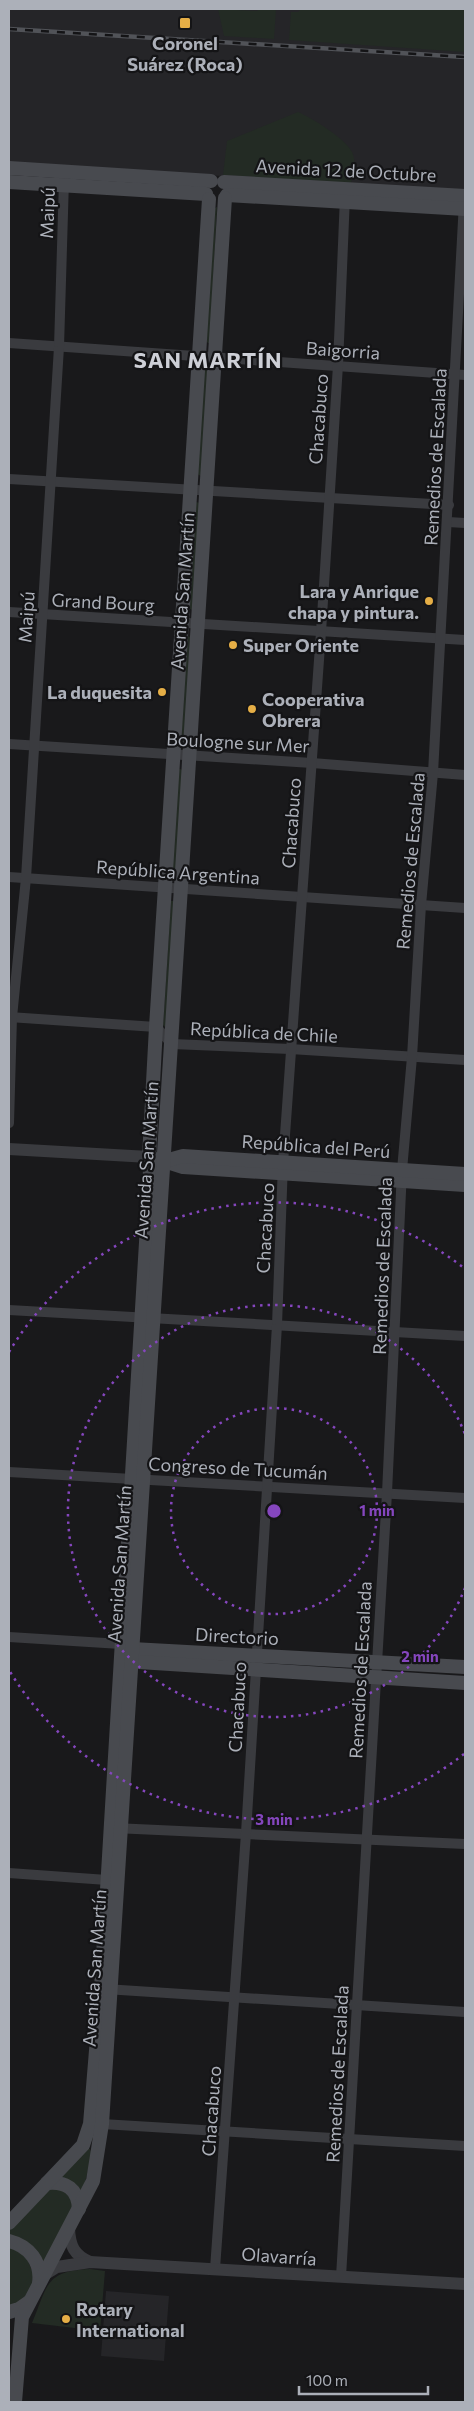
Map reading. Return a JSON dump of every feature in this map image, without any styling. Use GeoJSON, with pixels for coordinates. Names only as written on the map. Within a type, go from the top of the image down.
{"type":"FeatureCollection","features":[{"type":"Feature","properties":{"kind":"main road","name":"Avenida 12 de Octubre"},"geometry":{"type":"LineString","coordinates":[[9,168],[64,179],[217,192],[345,194],[465,203]]}},
{"type":"Feature","properties":{"kind":"main road","name":"Avenida 12 de Octubre"},"geometry":{"type":"LineString","coordinates":[[9,182],[64,179]]}},
{"type":"Feature","properties":{"kind":"main road","name":"Avenida San Martín"},"geometry":{"type":"LineString","coordinates":[[96,2124],[138,1479],[147,1318],[149,1157],[173,755],[200,356],[217,192]]}},
{"type":"Feature","properties":{"kind":"main road","name":"Avenida San Martín"},"geometry":{"type":"LineString","coordinates":[[147,1318],[164,1162],[207,490],[215,357],[217,192]]}},
{"type":"Feature","properties":{"kind":"main road","name":"República del Perú"},"geometry":{"type":"LineString","coordinates":[[149,1157],[183,1167],[283,1168],[402,1175],[465,1174]]}},
{"type":"Feature","properties":{"kind":"main road","name":"República del Perú"},"geometry":{"type":"LineString","coordinates":[[402,1175],[465,1185]]}},
{"type":"Feature","properties":{"kind":"main road","name":"Directorio"},"geometry":{"type":"LineString","coordinates":[[126,1654],[256,1655],[465,1667]]}},
{"type":"Feature","properties":{"kind":"main road","name":"Directorio"},"geometry":{"type":"LineString","coordinates":[[126,1654],[255,1670],[465,1683]]}},
{"type":"Feature","properties":{"kind":"main road","name":"Avenida San Martín"},"geometry":{"type":"LineString","coordinates":[[106,1989],[107,1880],[116,1828]]}},
{"type":"Feature","properties":{"kind":"main road"},"geometry":{"type":"LineString","coordinates":[[9,2223],[83,2145],[96,2124]]}},
{"type":"Feature","properties":{"kind":"main road"},"geometry":{"type":"LineString","coordinates":[[15,2402],[20,2326],[29,2302],[94,2181],[96,2124]]}},
{"type":"Feature","properties":{"kind":"main road"},"geometry":{"type":"LineString","coordinates":[[47,2183],[57,2182],[73,2189],[78,2200],[79,2209]]}},
{"type":"Feature","properties":{"kind":"main road"},"geometry":{"type":"LineString","coordinates":[[9,2241],[26,2249],[34,2257],[41,2281]]}},
{"type":"Feature","properties":{"kind":"main road"},"geometry":{"type":"LineString","coordinates":[[9,2312],[19,2309],[29,2302]]}},
{"type":"Feature","properties":{"kind":"main road"},"geometry":{"type":"LineString","coordinates":[[9,2345],[17,2373]]}},
{"type":"Feature","properties":{"kind":"street","name":"Maipú"},"geometry":{"type":"LineString","coordinates":[[9,1123],[11,1017],[26,878],[59,347],[64,179]]}},
{"type":"Feature","properties":{"kind":"street","name":"Chacabuco"},"geometry":{"type":"LineString","coordinates":[[215,2269],[236,1997],[277,1325],[290,1049],[312,763],[338,365],[345,194]]}},
{"type":"Feature","properties":{"kind":"street","name":"Remedios de Escalada"},"geometry":{"type":"LineString","coordinates":[[341,2277],[387,1493],[402,1175],[412,1057],[421,904],[433,774],[449,505],[460,375],[465,203]]}},
{"type":"Feature","properties":{"kind":"street","name":"Baigorria"},"geometry":{"type":"LineString","coordinates":[[9,343],[460,375]]}},
{"type":"Feature","properties":{"kind":"street"},"geometry":{"type":"LineString","coordinates":[[9,479],[449,505]]}},
{"type":"Feature","properties":{"kind":"street"},"geometry":{"type":"LineString","coordinates":[[448,522],[465,523]]}},
{"type":"Feature","properties":{"kind":"street","name":"Grand Bourg"},"geometry":{"type":"LineString","coordinates":[[9,612],[465,640]]}},
{"type":"Feature","properties":{"kind":"street","name":"Boulogne sur Mer"},"geometry":{"type":"LineString","coordinates":[[9,744],[312,763],[433,774],[465,775]]}},
{"type":"Feature","properties":{"kind":"street","name":"República Argentina"},"geometry":{"type":"LineString","coordinates":[[9,878],[465,908]]}},
{"type":"Feature","properties":{"kind":"street"},"geometry":{"type":"LineString","coordinates":[[11,1017],[156,1027]]}},
{"type":"Feature","properties":{"kind":"street","name":"República de Chile"},"geometry":{"type":"LineString","coordinates":[[156,1027],[172,1044],[465,1060]]}},
{"type":"Feature","properties":{"kind":"street","name":"República del Perú"},"geometry":{"type":"LineString","coordinates":[[9,1149],[149,1157]]}},
{"type":"Feature","properties":{"kind":"street"},"geometry":{"type":"LineString","coordinates":[[9,1310],[465,1336]]}},
{"type":"Feature","properties":{"kind":"street","name":"Congreso de Tucumán"},"geometry":{"type":"LineString","coordinates":[[9,1472],[267,1485],[465,1498]]}},
{"type":"Feature","properties":{"kind":"street","name":"Directorio"},"geometry":{"type":"LineString","coordinates":[[9,1637],[126,1654]]}},
{"type":"Feature","properties":{"kind":"street"},"geometry":{"type":"LineString","coordinates":[[116,1828],[367,1838],[465,1844]]}},
{"type":"Feature","properties":{"kind":"street"},"geometry":{"type":"LineString","coordinates":[[9,1873],[107,1880]]}},
{"type":"Feature","properties":{"kind":"street"},"geometry":{"type":"LineString","coordinates":[[106,1989],[465,2012]]}},
{"type":"Feature","properties":{"kind":"street"},"geometry":{"type":"LineString","coordinates":[[96,2124],[465,2146]]}},
{"type":"Feature","properties":{"kind":"street"},"geometry":{"type":"LineString","coordinates":[[69,2229],[70,2244],[74,2252],[90,2262]]}},
{"type":"Feature","properties":{"kind":"street","name":"Olavarría"},"geometry":{"type":"LineString","coordinates":[[41,2281],[57,2267],[90,2262],[465,2284]]}},
{"type":"Feature","properties":{"kind":"shaded area"},"geometry":{"type":"Polygon","coordinates":[[[9,9],[465,9],[465,192],[9,162],[9,9]]]}},
{"type":"Feature","properties":{"kind":"shaded area"},"geometry":{"type":"Polygon","coordinates":[[[218,9],[257,11],[259,9],[276,9],[274,39],[224,36],[218,9]]]}},
{"type":"Feature","properties":{"kind":"shaded area"},"geometry":{"type":"Polygon","coordinates":[[[301,9],[465,9],[465,52],[289,40],[291,12],[298,12],[301,9]]]}},
{"type":"Feature","properties":{"kind":"shaded area"},"geometry":{"type":"Polygon","coordinates":[[[298,112],[328,129],[349,147],[354,160],[351,183],[223,175],[227,141],[298,112]]]}},
{"type":"Feature","properties":{"kind":"shaded area"},"geometry":{"type":"Polygon","coordinates":[[[217,207],[210,343],[208,343],[206,341],[215,208],[217,207]]]}},
{"type":"Feature","properties":{"kind":"shaded area"},"geometry":{"type":"Polygon","coordinates":[[[204,370],[208,370],[201,476],[197,474],[204,370]]]}},
{"type":"Feature","properties":{"kind":"shaded area"},"geometry":{"type":"Polygon","coordinates":[[[196,502],[200,503],[192,610],[189,608],[196,502]]]}},
{"type":"Feature","properties":{"kind":"shaded area"},"geometry":{"type":"Polygon","coordinates":[[[187,637],[190,637],[185,741],[181,742],[187,637]]]}},
{"type":"Feature","properties":{"kind":"shaded area"},"geometry":{"type":"Polygon","coordinates":[[[178,770],[182,770],[177,875],[174,876],[172,875],[178,770]]]}},
{"type":"Feature","properties":{"kind":"shaded area"},"geometry":{"type":"Polygon","coordinates":[[[171,901],[174,901],[166,1028],[163,1025],[171,901]]]}},
{"type":"Feature","properties":{"kind":"shaded area"},"geometry":{"type":"Polygon","coordinates":[[[87,2149],[90,2149],[92,2154],[82,2195],[57,2178],[87,2149]]]}},
{"type":"Feature","properties":{"kind":"shaded area"},"geometry":{"type":"Polygon","coordinates":[[[54,2187],[66,2190],[74,2205],[43,2266],[9,2237],[9,2227],[46,2191],[54,2187]]]}},
{"type":"Feature","properties":{"kind":"shaded area"},"geometry":{"type":"Polygon","coordinates":[[[9,2247],[24,2253],[32,2271],[34,2285],[27,2297],[9,2307],[9,2247]]]}},
{"type":"Feature","properties":{"kind":"shaded area"},"geometry":{"type":"Polygon","coordinates":[[[90,2269],[105,2271],[100,2331],[32,2323],[50,2282],[64,2273],[90,2269]]]}},
{"type":"Feature","properties":{"kind":"shaded area"},"geometry":{"type":"Polygon","coordinates":[[[106,2291],[169,2296],[164,2361],[101,2356],[106,2291]]]}},
{"type":"Feature","properties":{"kind":"railway"},"geometry":{"type":"LineString","coordinates":[[9,29],[465,57]]}},
{"type":"Feature","properties":{"kind":"place","name":"Coronel Suárez (Roca)"},"geometry":{"type":"Point","coordinates":[185,23]}},
{"type":"Feature","properties":{"kind":"place","name":"Lara y Anrique chapa y pintura."},"geometry":{"type":"Point","coordinates":[429,601]}},
{"type":"Feature","properties":{"kind":"place","name":"Super Oriente"},"geometry":{"type":"Point","coordinates":[233,645]}},
{"type":"Feature","properties":{"kind":"place","name":"La duquesita"},"geometry":{"type":"Point","coordinates":[162,692]}},
{"type":"Feature","properties":{"kind":"place","name":"Cooperativa Obrera"},"geometry":{"type":"Point","coordinates":[252,709]}},
{"type":"Feature","properties":{"kind":"place","name":"Rotary International"},"geometry":{"type":"Point","coordinates":[66,2319]}},
{"type":"Feature","properties":{"kind":"district","name":"SAN MARTÍN"},"geometry":{"type":"Point","coordinates":[208,359]}}]}
